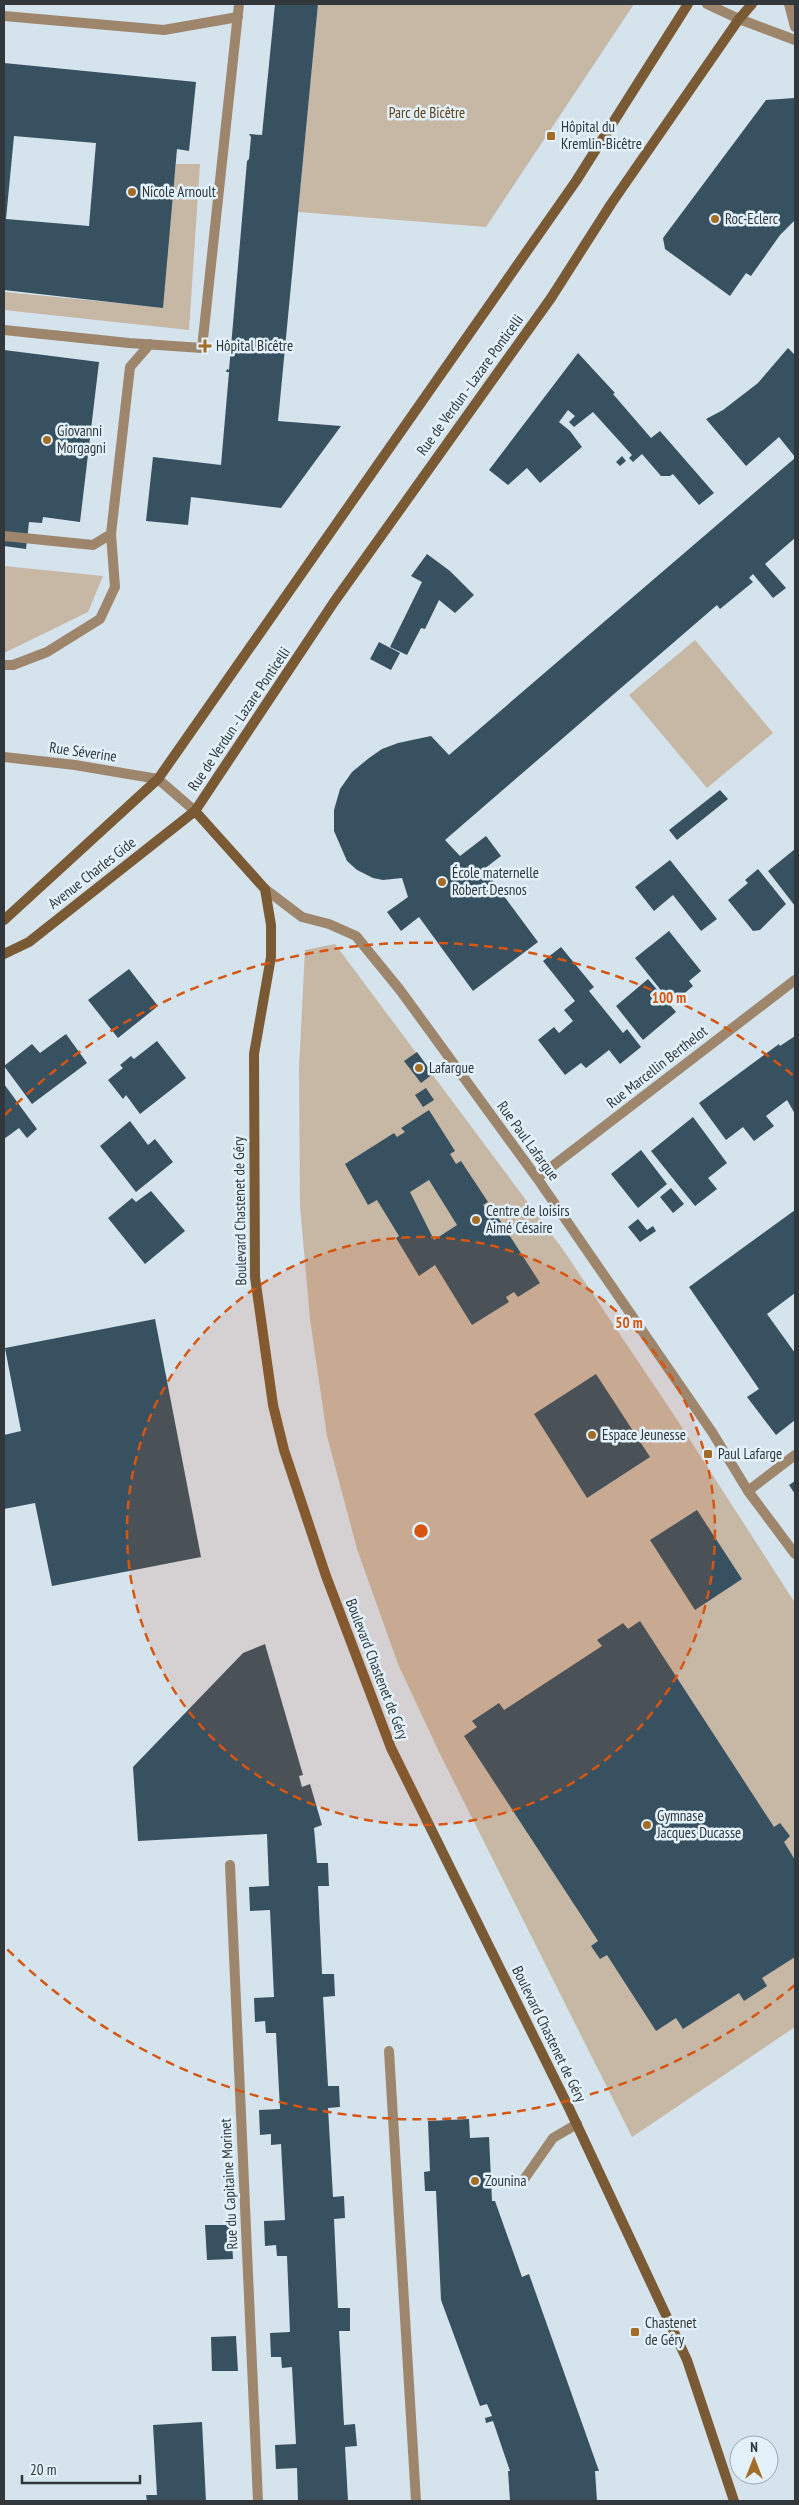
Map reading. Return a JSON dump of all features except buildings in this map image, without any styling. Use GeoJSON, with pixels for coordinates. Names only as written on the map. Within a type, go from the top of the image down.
{"type":"FeatureCollection","features":[{"type":"Feature","properties":{"kind":"main road","name":"Rue de Verdun - Lazare Ponticelli"},"geometry":{"type":"LineString","coordinates":[[158,779],[576,181],[688,4]]}},
{"type":"Feature","properties":{"kind":"main road","name":"Rue de Verdun - Lazare Ponticelli"},"geometry":{"type":"LineString","coordinates":[[196,811],[334,602],[551,298],[611,204],[739,19],[752,4]]}},
{"type":"Feature","properties":{"kind":"main road","name":"Avenue Charles Gide"},"geometry":{"type":"LineString","coordinates":[[4,920],[158,779]]}},
{"type":"Feature","properties":{"kind":"main road","name":"Avenue Charles Gide"},"geometry":{"type":"LineString","coordinates":[[4,954],[29,942],[196,811]]}},
{"type":"Feature","properties":{"kind":"main road"},"geometry":{"type":"LineString","coordinates":[[196,811],[265,889]]}},
{"type":"Feature","properties":{"kind":"main road","name":"Boulevard Chastenet de Géry"},"geometry":{"type":"LineString","coordinates":[[265,889],[271,925],[271,957],[254,1054],[255,1277],[273,1405],[284,1450],[326,1576],[391,1748],[577,2124],[687,2360],[734,2501]]}},
{"type":"Feature","properties":{"kind":"street"},"geometry":{"type":"LineString","coordinates":[[4,330],[202,348],[239,4]]}},
{"type":"Feature","properties":{"kind":"street"},"geometry":{"type":"LineString","coordinates":[[707,4],[739,19],[795,40]]}},
{"type":"Feature","properties":{"kind":"street"},"geometry":{"type":"LineString","coordinates":[[789,4],[795,27]]}},
{"type":"Feature","properties":{"kind":"street"},"geometry":{"type":"LineString","coordinates":[[4,16],[164,30],[238,17]]}},
{"type":"Feature","properties":{"kind":"street"},"geometry":{"type":"LineString","coordinates":[[4,665],[13,664],[46,652],[100,619],[115,587],[111,534],[130,367],[150,344]]}},
{"type":"Feature","properties":{"kind":"street"},"geometry":{"type":"LineString","coordinates":[[4,536],[93,545],[111,534]]}},
{"type":"Feature","properties":{"kind":"street","name":"Rue Séverine"},"geometry":{"type":"LineString","coordinates":[[4,757],[75,764],[158,779]]}},
{"type":"Feature","properties":{"kind":"street","name":"Rue de Verdun - Lazare Ponticelli"},"geometry":{"type":"LineString","coordinates":[[158,779],[196,811]]}},
{"type":"Feature","properties":{"kind":"street","name":"Rue Paul Lafargue"},"geometry":{"type":"LineString","coordinates":[[265,889],[302,918],[329,924],[356,936],[400,990],[537,1178],[712,1432],[748,1491],[795,1554]]}},
{"type":"Feature","properties":{"kind":"street","name":"Rue Marcellin Berthelot"},"geometry":{"type":"LineString","coordinates":[[537,1178],[795,980]]}},
{"type":"Feature","properties":{"kind":"street"},"geometry":{"type":"LineString","coordinates":[[748,1491],[795,1455]]}},
{"type":"Feature","properties":{"kind":"street","name":"Rue du Capitaine Morinet"},"geometry":{"type":"LineString","coordinates":[[230,1865],[258,2501]]}},
{"type":"Feature","properties":{"kind":"street"},"geometry":{"type":"LineString","coordinates":[[389,2051],[416,2501]]}},
{"type":"Feature","properties":{"kind":"street"},"geometry":{"type":"LineString","coordinates":[[525,2178],[552,2138],[577,2124]]}},
{"type":"Feature","properties":{"kind":"green space","name":"Parc de Bicêtre"},"geometry":{"type":"Polygon","coordinates":[[[318,4],[634,4],[486,227],[298,212],[318,4]]]}},
{"type":"Feature","properties":{"kind":"green space"},"geometry":{"type":"Polygon","coordinates":[[[176,164],[200,164],[189,330],[4,310],[4,292],[159,307],[176,164]]]}},
{"type":"Feature","properties":{"kind":"green space"},"geometry":{"type":"Polygon","coordinates":[[[4,566],[103,576],[88,612],[4,653],[4,566]]]}},
{"type":"Feature","properties":{"kind":"green space"},"geometry":{"type":"Polygon","coordinates":[[[695,640],[773,733],[707,788],[629,695],[695,640]]]}},
{"type":"Feature","properties":{"kind":"green space"},"geometry":{"type":"Polygon","coordinates":[[[335,944],[564,1251],[672,1412],[795,1603],[795,2027],[632,2137],[439,1752],[398,1664],[357,1549],[327,1436],[310,1319],[300,1206],[299,1068],[305,950],[335,944]]]}},
{"type":"Feature","properties":{"kind":"place","name":"Hôpital du Kremlin-Bicêtre"},"geometry":{"type":"Point","coordinates":[551,136]}},
{"type":"Feature","properties":{"kind":"place","name":"Nicole Arnoult"},"geometry":{"type":"Point","coordinates":[132,192]}},
{"type":"Feature","properties":{"kind":"place","name":"Roc-Eclerc"},"geometry":{"type":"Point","coordinates":[715,219]}},
{"type":"Feature","properties":{"kind":"place","name":"Hôpital Bicêtre"},"geometry":{"type":"Point","coordinates":[205,346]}},
{"type":"Feature","properties":{"kind":"place","name":"Giovanni Morgagni"},"geometry":{"type":"Point","coordinates":[47,440]}},
{"type":"Feature","properties":{"kind":"place","name":"École maternelle Robert Desnos"},"geometry":{"type":"Point","coordinates":[442,882]}},
{"type":"Feature","properties":{"kind":"place","name":"Lafargue"},"geometry":{"type":"Point","coordinates":[419,1068]}},
{"type":"Feature","properties":{"kind":"place","name":"Centre de loisirs Aimé Césaire"},"geometry":{"type":"Point","coordinates":[476,1220]}},
{"type":"Feature","properties":{"kind":"place","name":"Espace Jeunesse"},"geometry":{"type":"Point","coordinates":[592,1435]}},
{"type":"Feature","properties":{"kind":"place","name":"Paul Lafarge"},"geometry":{"type":"Point","coordinates":[708,1454]}},
{"type":"Feature","properties":{"kind":"place","name":"Gymnase Jacques Ducasse"},"geometry":{"type":"Point","coordinates":[647,1825]}},
{"type":"Feature","properties":{"kind":"place","name":"Zounina"},"geometry":{"type":"Point","coordinates":[475,2181]}},
{"type":"Feature","properties":{"kind":"place","name":"Chastenet de Géry"},"geometry":{"type":"Point","coordinates":[635,2332]}}]}
